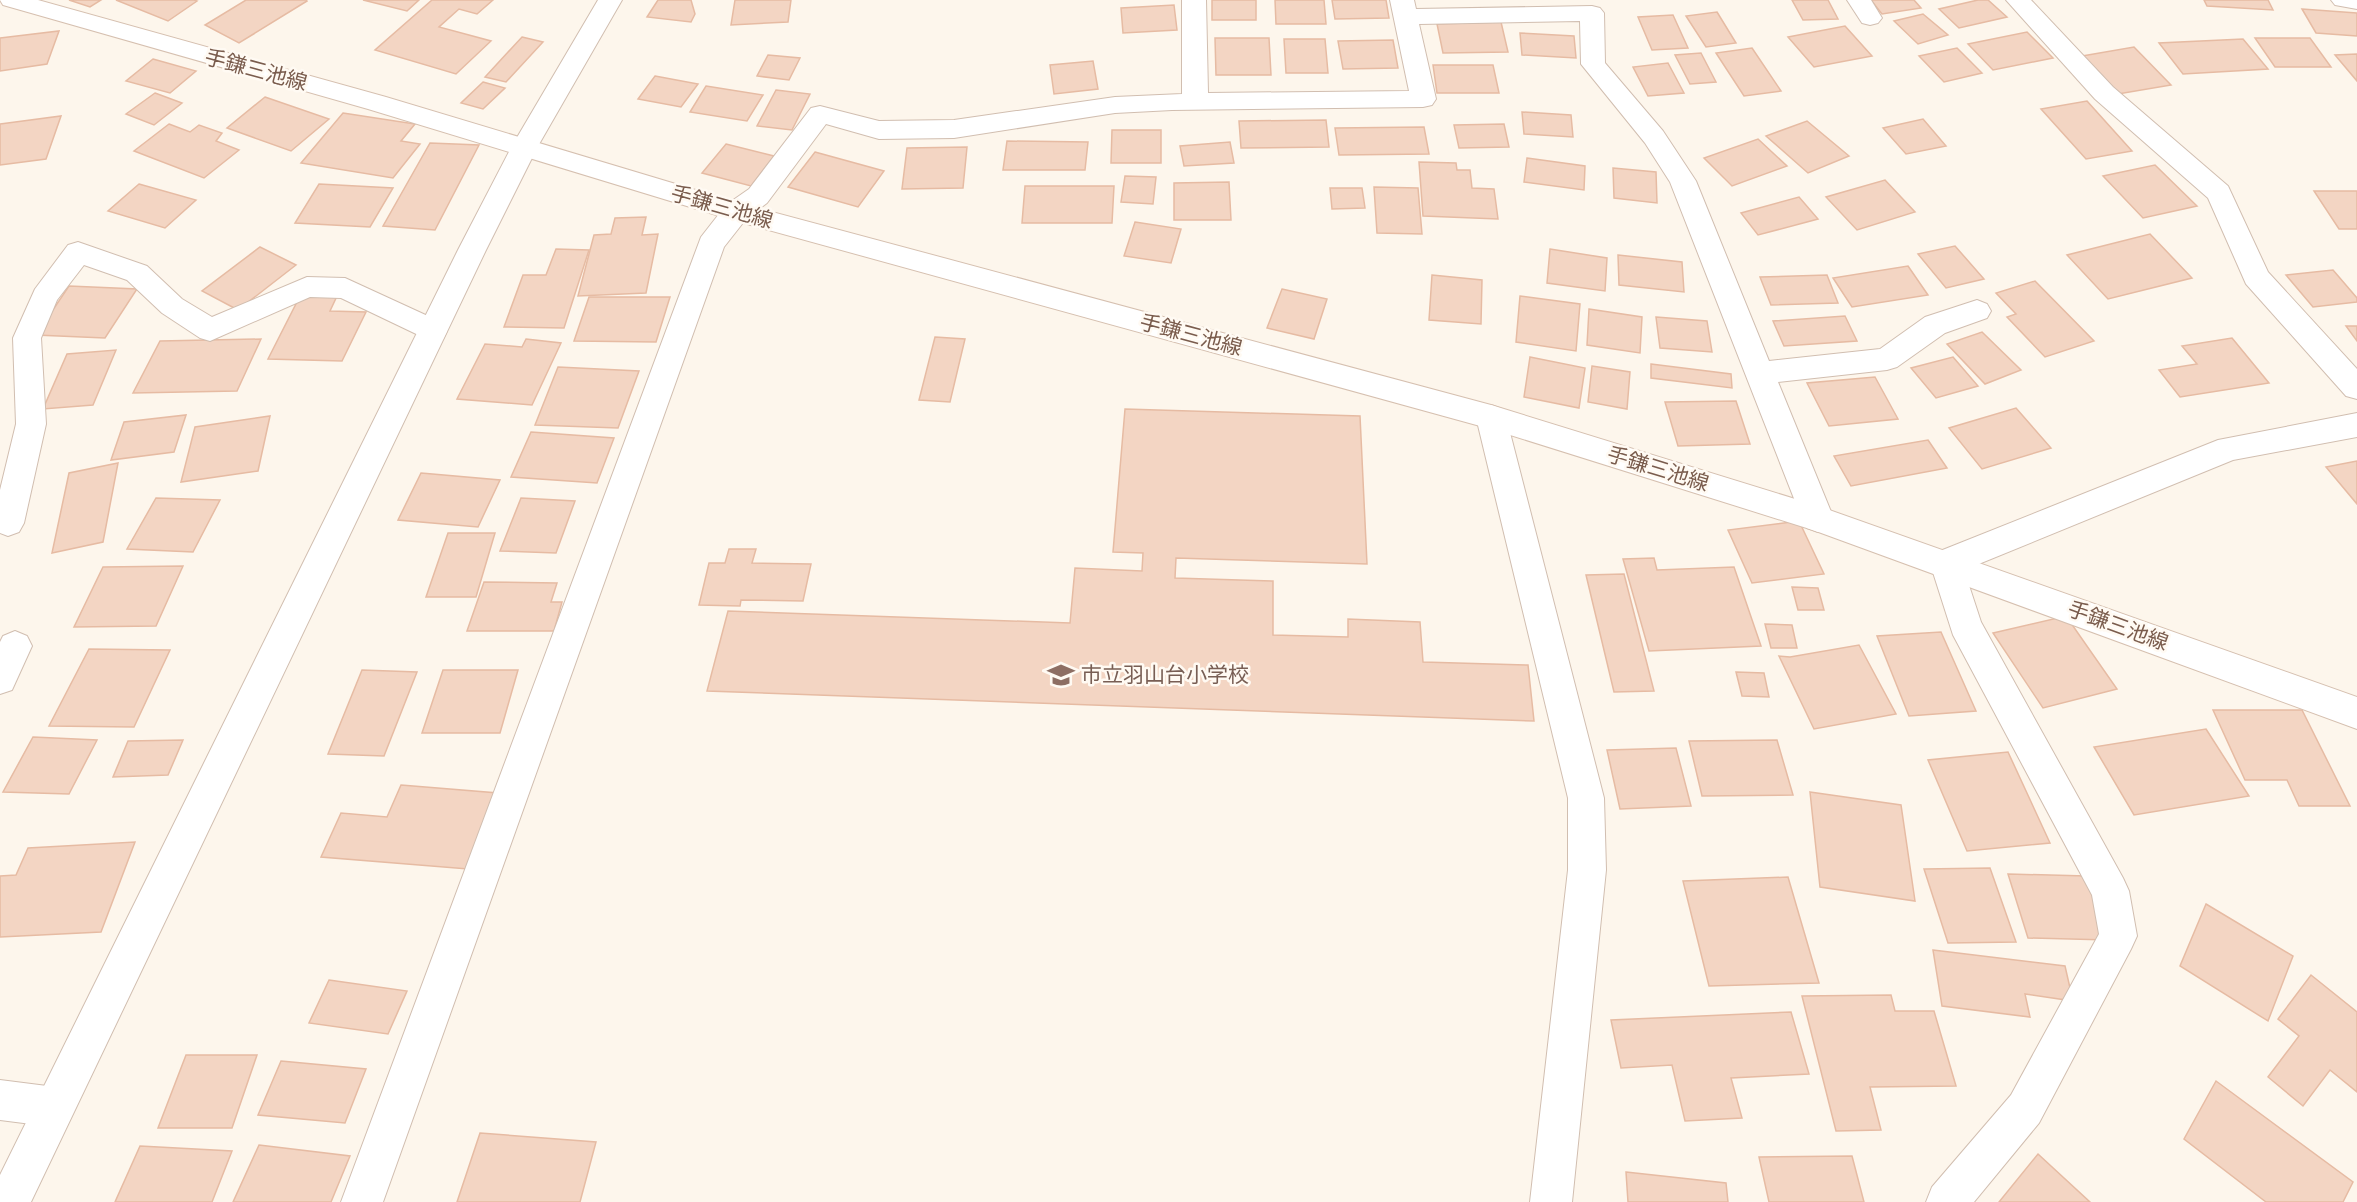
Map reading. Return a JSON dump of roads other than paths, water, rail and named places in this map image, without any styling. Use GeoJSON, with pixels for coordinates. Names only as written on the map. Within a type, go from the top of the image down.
{"type":"FeatureCollection","features":[{"type":"Feature","properties":{"kind":"street","name":"手鎌三池線"},"geometry":{"type":"LineString","coordinates":[[11,0],[525,146],[736,212],[1491,417],[1818,519],[1946,563],[2357,713]]}},
{"type":"Feature","properties":{"kind":"street"},"geometry":{"type":"LineString","coordinates":[[9,1202],[525,146],[610,0]]}},
{"type":"Feature","properties":{"kind":"street"},"geometry":{"type":"LineString","coordinates":[[1194,0],[1196,101]]}},
{"type":"Feature","properties":{"kind":"street"},"geometry":{"type":"LineString","coordinates":[[2018,0],[2104,93],[2220,193],[2256,277],[2357,388]]}},
{"type":"Feature","properties":{"kind":"street"},"geometry":{"type":"LineString","coordinates":[[2343,0],[2357,2]]}},
{"type":"Feature","properties":{"kind":"street"},"geometry":{"type":"LineString","coordinates":[[362,1202],[711,244],[736,212],[758,196],[820,114],[879,130],[954,129],[1115,105],[1196,101],[1423,99],[1403,8],[1592,13],[1593,64],[1654,137],[1683,181],[1818,519]]}},
{"type":"Feature","properties":{"kind":"street"},"geometry":{"type":"LineString","coordinates":[[8,524],[31,424],[27,338],[45,296],[78,252],[137,273],[172,306],[210,330],[307,287],[345,288],[433,331]]}},
{"type":"Feature","properties":{"kind":"street"},"geometry":{"type":"LineString","coordinates":[[1760,373],[1887,359],[1935,326],[1977,311]]}},
{"type":"Feature","properties":{"kind":"street"},"geometry":{"type":"LineString","coordinates":[[1491,417],[1586,798],[1587,870],[1551,1202]]}},
{"type":"Feature","properties":{"kind":"street"},"geometry":{"type":"LineString","coordinates":[[1947,1202],[2025,1109],[2118,936],[2110,891],[1965,625],[1946,563],[2229,449],[2357,425]]}},
{"type":"Feature","properties":{"kind":"street"},"geometry":{"type":"LineString","coordinates":[[0,679],[15,646]]}},
{"type":"Feature","properties":{"kind":"street"},"geometry":{"type":"LineString","coordinates":[[0,1100],[55,1107]]}},
{"type":"Feature","properties":{"kind":"place","name":"市立羽山台小学校"},"geometry":{"type":"Point","coordinates":[1061,675]}}]}
